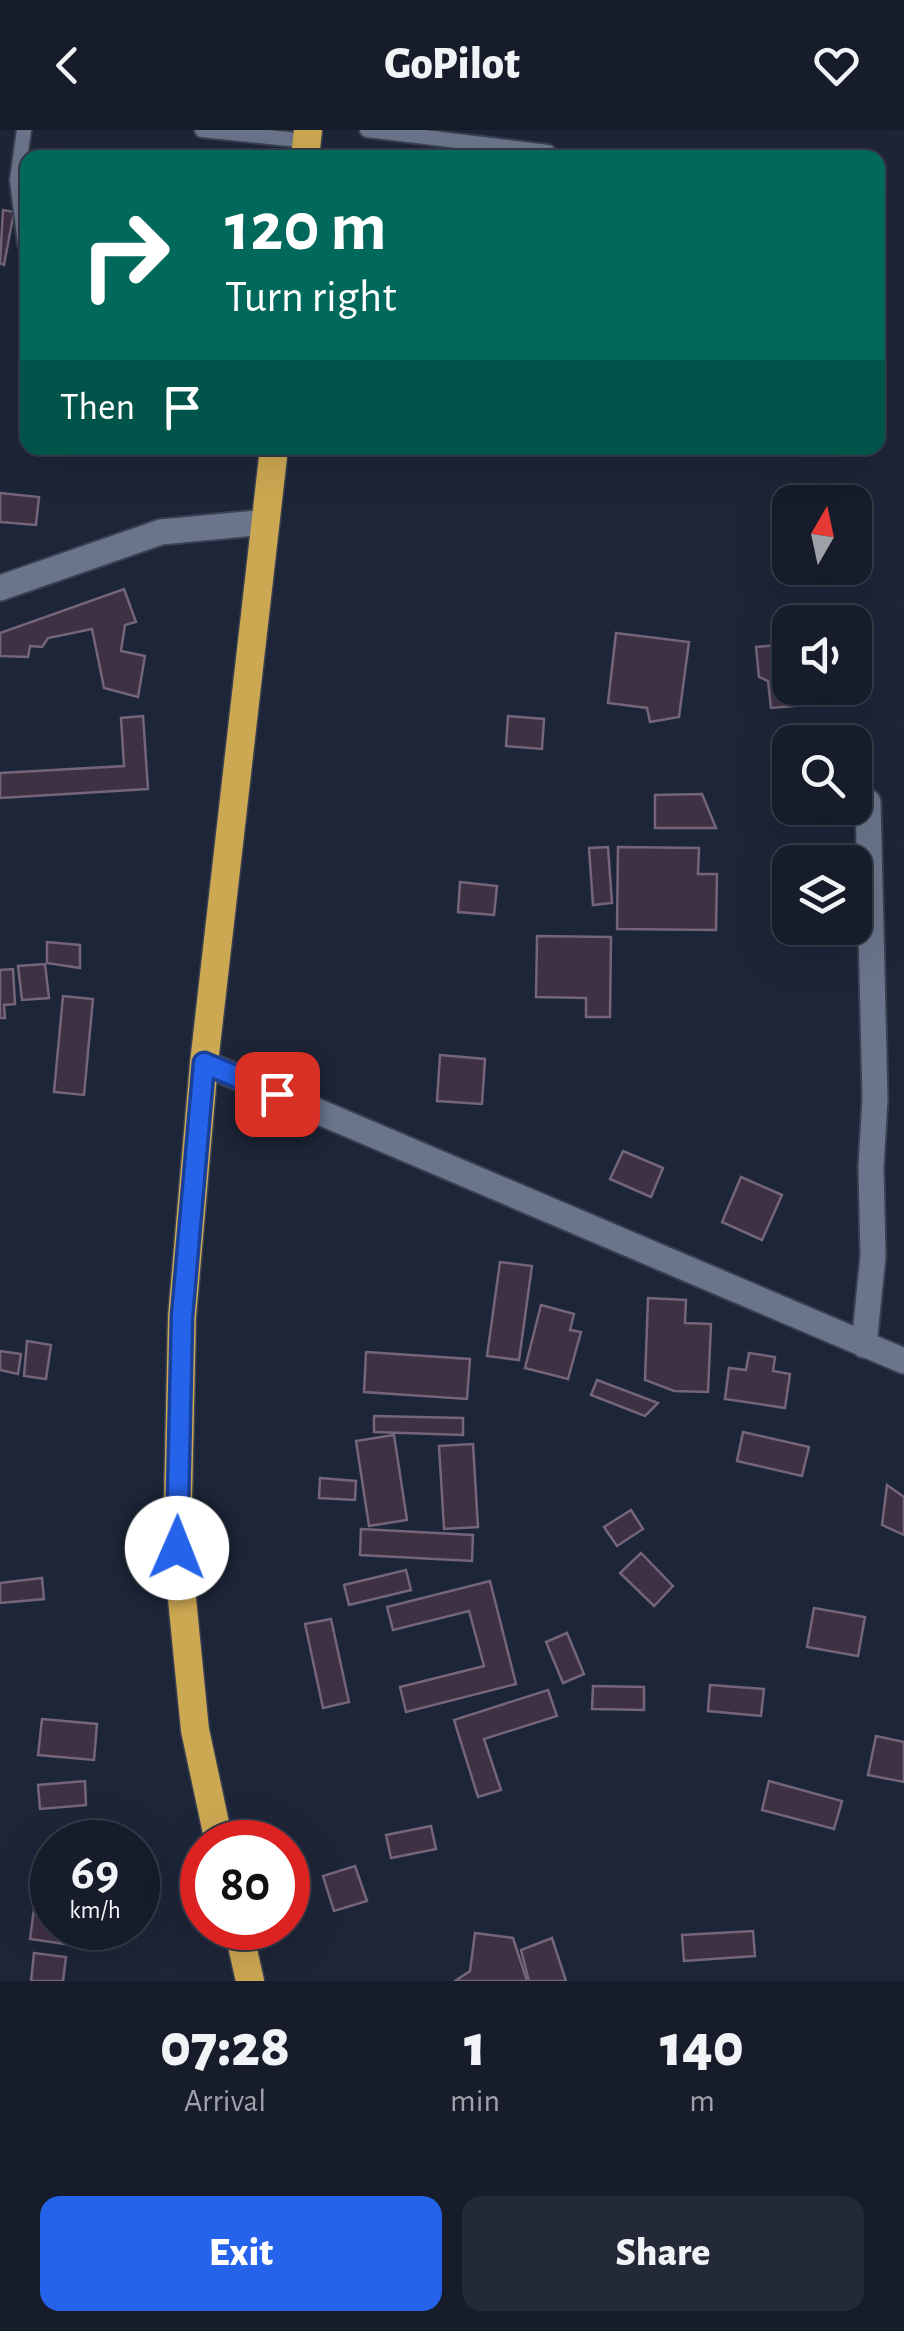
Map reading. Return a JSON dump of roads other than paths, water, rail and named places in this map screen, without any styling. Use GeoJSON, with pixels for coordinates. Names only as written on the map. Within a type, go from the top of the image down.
{"type":"FeatureCollection","features":[{"type":"Feature","properties":{"kind":"highway"},"geometry":{"type":"LineString","coordinates":[[214,1820],[194,1730],[177,1548],[182,1317],[204,1063],[273,455]]}},
{"type":"Feature","properties":{"kind":"highway"},"geometry":{"type":"LineString","coordinates":[[243,1950],[250,1981]]}},
{"type":"Feature","properties":{"kind":"street"},"geometry":{"type":"LineString","coordinates":[[0,588],[161,532],[266,522]]}},
{"type":"Feature","properties":{"kind":"street"},"geometry":{"type":"LineString","coordinates":[[864,1345],[874,1256],[871,1168],[876,1099],[869,825]]}},
{"type":"Feature","properties":{"kind":"street"},"geometry":{"type":"LineString","coordinates":[[204,1063],[904,1360]]}},
{"type":"Feature","properties":{"kind":"lane"},"geometry":{"type":"LineString","coordinates":[[202,130],[307,143]]}},
{"type":"Feature","properties":{"kind":"lane"},"geometry":{"type":"LineString","coordinates":[[368,130],[532,150]]}},
{"type":"Feature","properties":{"kind":"lane"},"geometry":{"type":"LineString","coordinates":[[20,159],[20,207]]}}]}
